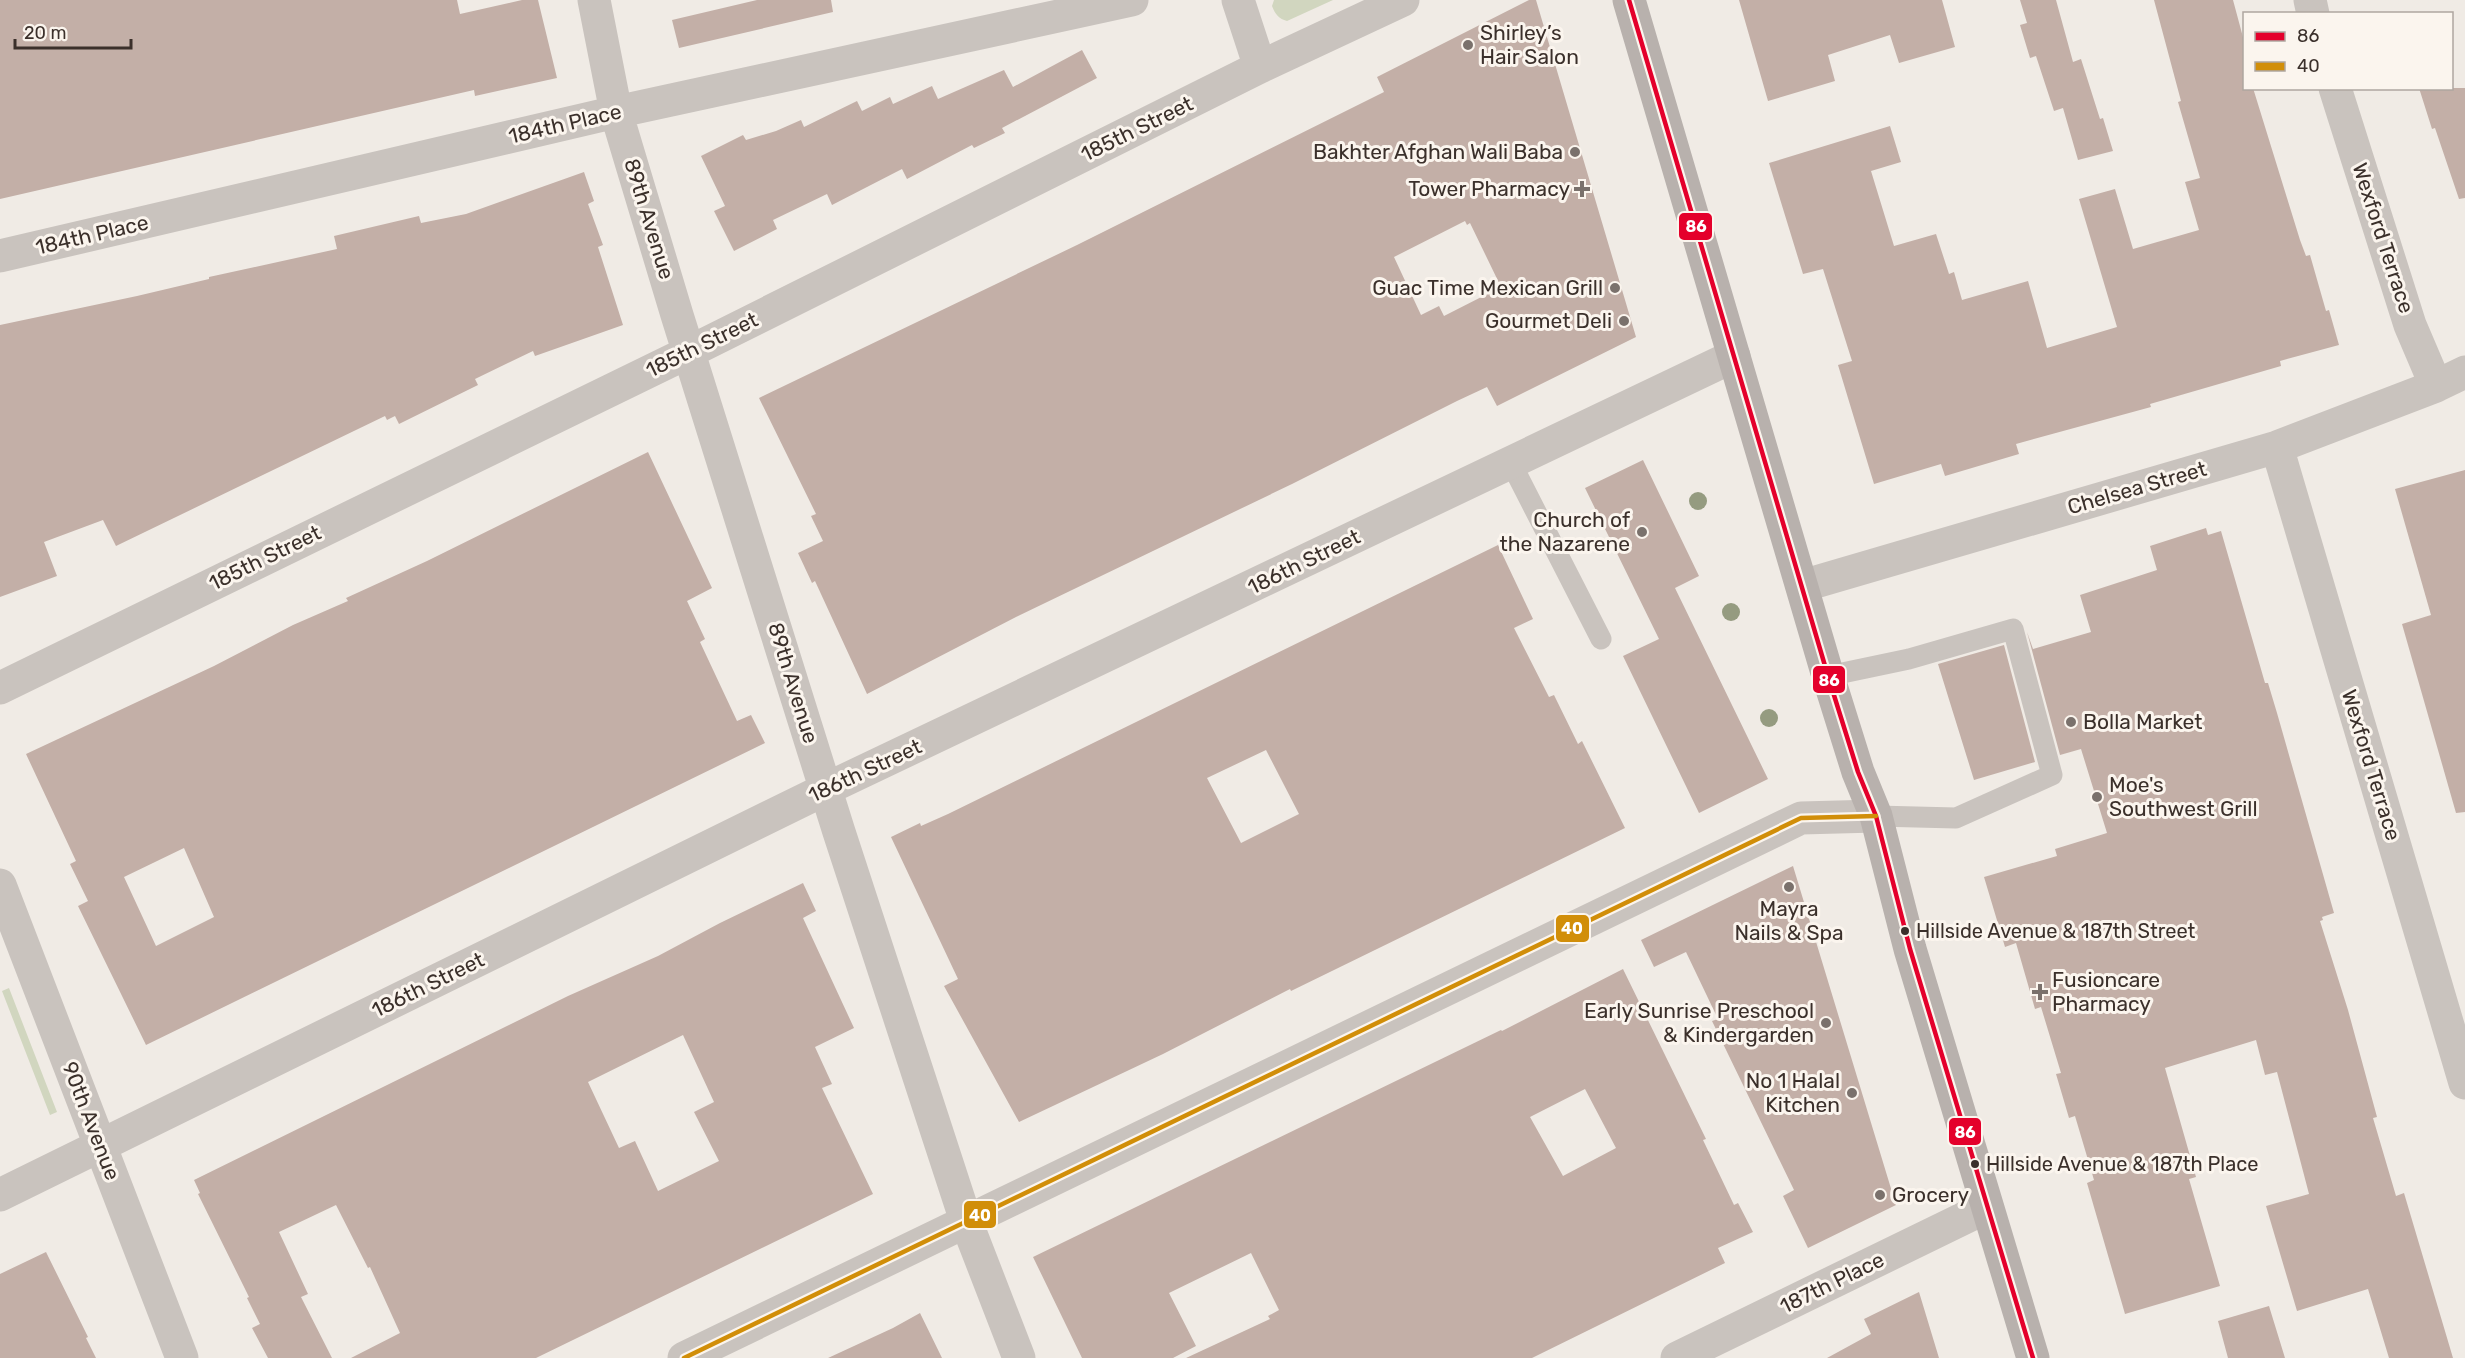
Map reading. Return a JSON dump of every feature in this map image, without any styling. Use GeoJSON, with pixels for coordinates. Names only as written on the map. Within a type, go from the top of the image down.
{"type":"FeatureCollection","features":[{"type":"Feature","properties":{"kind":"main road"},"geometry":{"type":"LineString","coordinates":[[1629,0],[1828,676],[1858,772],[1876,816],[1910,949],[2033,1358]]}},
{"type":"Feature","properties":{"kind":"street","name":"89th Avenue"},"geometry":{"type":"LineString","coordinates":[[594,0],[616,112],[689,352],[826,789],[966,1221],[1019,1358]]}},
{"type":"Feature","properties":{"kind":"street","name":"184th Place"},"geometry":{"type":"LineString","coordinates":[[0,256],[616,112],[1132,0]]}},
{"type":"Feature","properties":{"kind":"street"},"geometry":{"type":"LineString","coordinates":[[1238,0],[1260,68]]}},
{"type":"Feature","properties":{"kind":"street","name":"185th Street"},"geometry":{"type":"LineString","coordinates":[[0,688],[689,352],[1260,68],[1402,0]]}},
{"type":"Feature","properties":{"kind":"street","name":"Wexford Terrace"},"geometry":{"type":"LineString","coordinates":[[2336,90],[2410,325],[2436,386]]}},
{"type":"Feature","properties":{"kind":"street","name":"186th Street"},"geometry":{"type":"LineString","coordinates":[[0,1195],[826,789],[1734,356]]}},
{"type":"Feature","properties":{"kind":"street","name":"Chelsea Street"},"geometry":{"type":"LineString","coordinates":[[1802,586],[2277,447],[2436,386],[2465,372]]}},
{"type":"Feature","properties":{"kind":"street","name":"Wexford Terrace"},"geometry":{"type":"LineString","coordinates":[[2277,447],[2465,1083]]}},
{"type":"Feature","properties":{"kind":"street"},"geometry":{"type":"LineString","coordinates":[[684,1358],[1801,818],[1876,816]]}},
{"type":"Feature","properties":{"kind":"street","name":"90th Avenue"},"geometry":{"type":"LineString","coordinates":[[0,885],[182,1358]]}},
{"type":"Feature","properties":{"kind":"street","name":"187th Place"},"geometry":{"type":"LineString","coordinates":[[1677,1358],[1987,1207]]}},
{"type":"Feature","properties":{"kind":"lane"},"geometry":{"type":"LineString","coordinates":[[1511,463],[1601,639]]}},
{"type":"Feature","properties":{"kind":"lane"},"geometry":{"type":"LineString","coordinates":[[1828,676],[1909,659],[2013,629],[2052,775],[1956,818],[1876,816]]}},
{"type":"Feature","properties":{"kind":"green space"},"geometry":{"type":"Polygon","coordinates":[[[1274,0],[1333,0],[1287,21],[1274,11],[1272,6],[1274,0]]]}},
{"type":"Feature","properties":{"kind":"green space"},"geometry":{"type":"Polygon","coordinates":[[[9,988],[57,1112],[50,1115],[2,991],[9,988]]]}},
{"type":"Feature","properties":{"kind":"building"},"geometry":{"type":"Polygon","coordinates":[[[0,0],[457,0],[460,14],[522,0],[538,0],[557,78],[475,96],[474,90],[0,199],[0,0]]]}},
{"type":"Feature","properties":{"kind":"building"},"geometry":{"type":"Polygon","coordinates":[[[757,0],[831,0],[833,12],[679,48],[672,20],[757,0]]]}},
{"type":"Feature","properties":{"kind":"building"},"geometry":{"type":"Polygon","coordinates":[[[1529,0],[1536,0],[1636,337],[1497,406],[1487,387],[1016,617],[867,694],[815,581],[812,583],[798,553],[823,541],[811,516],[816,514],[759,398],[1077,245],[1384,92],[1377,77],[1529,0]],[[1465,221],[1394,257],[1421,315],[1439,306],[1444,316],[1501,287],[1470,223],[1467,225],[1465,221]]]}},
{"type":"Feature","properties":{"kind":"building"},"geometry":{"type":"Polygon","coordinates":[[[1739,0],[1942,0],[1955,47],[1899,63],[1890,35],[1828,55],[1835,81],[1768,101],[1739,0]]]}},
{"type":"Feature","properties":{"kind":"building"},"geometry":{"type":"Polygon","coordinates":[[[2020,0],[2056,0],[2073,62],[2081,59],[2113,151],[2078,160],[2063,108],[2054,111],[2036,56],[2030,58],[2020,25],[2027,23],[2020,0]]]}},
{"type":"Feature","properties":{"kind":"building"},"geometry":{"type":"Polygon","coordinates":[[[2154,0],[2233,0],[2243,37],[2243,90],[2254,90],[2300,240],[2306,256],[2310,255],[2326,311],[2329,310],[2339,345],[2280,361],[2281,366],[2150,404],[2151,407],[2016,444],[2019,454],[1945,476],[1941,464],[1874,484],[1838,365],[1852,361],[1823,269],[1803,274],[1769,163],[1890,126],[1901,162],[1871,171],[1894,246],[1936,234],[1949,274],[1954,272],[1962,300],[2028,281],[2047,348],[2117,327],[2079,199],[2115,189],[2133,249],[2199,230],[2185,182],[2200,178],[2178,102],[2181,101],[2154,0]]]}},
{"type":"Feature","properties":{"kind":"building"},"geometry":{"type":"Polygon","coordinates":[[[1082,50],[1097,78],[1002,128],[1005,133],[974,148],[972,145],[907,179],[902,169],[832,205],[827,194],[773,220],[777,229],[734,251],[714,211],[725,206],[701,156],[743,135],[746,140],[801,120],[804,127],[857,101],[862,111],[890,97],[893,104],[932,86],[938,99],[1004,70],[1013,87],[1082,50]]]}},
{"type":"Feature","properties":{"kind":"building"},"geometry":{"type":"Polygon","coordinates":[[[2465,88],[2465,198],[2459,199],[2435,128],[2432,129],[2420,90],[2465,88]]]}},
{"type":"Feature","properties":{"kind":"building"},"geometry":{"type":"Polygon","coordinates":[[[584,172],[594,201],[588,204],[603,245],[598,247],[623,325],[535,356],[533,351],[475,379],[478,385],[399,424],[395,416],[387,420],[385,416],[116,546],[103,520],[44,542],[57,576],[0,597],[0,325],[137,296],[209,279],[209,277],[337,249],[334,236],[419,216],[421,223],[466,214],[584,172]]]}},
{"type":"Feature","properties":{"kind":"building"},"geometry":{"type":"Polygon","coordinates":[[[648,452],[712,588],[687,601],[705,639],[700,642],[737,721],[751,715],[765,743],[146,1045],[78,906],[88,901],[70,864],[76,861],[26,754],[214,666],[293,625],[348,601],[346,598],[427,561],[648,452]],[[184,848],[124,877],[156,946],[214,917],[184,848]]]}},
{"type":"Feature","properties":{"kind":"building"},"geometry":{"type":"Polygon","coordinates":[[[1643,460],[1699,576],[1675,588],[1768,779],[1699,813],[1623,656],[1659,639],[1585,488],[1643,460]]]}},
{"type":"Feature","properties":{"kind":"building"},"geometry":{"type":"Polygon","coordinates":[[[2465,470],[2465,812],[2456,813],[2402,624],[2431,615],[2395,489],[2465,470]]]}},
{"type":"Feature","properties":{"kind":"building"},"geometry":{"type":"Polygon","coordinates":[[[2206,528],[2208,535],[2221,531],[2265,683],[2268,683],[2277,713],[2334,913],[2322,917],[2323,920],[2320,921],[2348,1010],[2377,1117],[2373,1118],[2396,1196],[2404,1193],[2453,1358],[2389,1358],[2368,1289],[2297,1311],[2266,1206],[2309,1194],[2277,1072],[2265,1075],[2256,1040],[2165,1068],[2196,1177],[2189,1179],[2220,1286],[2125,1314],[2087,1183],[2094,1180],[2075,1116],[2069,1118],[2056,1074],[2061,1073],[2041,1007],[2035,1009],[2016,943],[2005,947],[1984,877],[2057,856],[2055,849],[2107,833],[2081,749],[2060,755],[2027,632],[2033,649],[2091,632],[2080,595],[2157,570],[2150,546],[2206,528]]]}},
{"type":"Feature","properties":{"kind":"building"},"geometry":{"type":"Polygon","coordinates":[[[1498,545],[1533,619],[1514,628],[1549,697],[1554,695],[1578,744],[1582,741],[1625,828],[1019,1122],[944,986],[958,979],[891,837],[920,823],[921,826],[1498,545]],[[1266,750],[1207,778],[1241,843],[1299,814],[1266,750]]]}},
{"type":"Feature","properties":{"kind":"building"},"geometry":{"type":"Polygon","coordinates":[[[2004,645],[2035,762],[1974,780],[1938,664],[2004,645]]]}},
{"type":"Feature","properties":{"kind":"building"},"geometry":{"type":"Polygon","coordinates":[[[1793,866],[1896,1205],[1808,1248],[1783,1196],[1794,1190],[1712,1021],[1718,1019],[1686,952],[1654,967],[1641,940],[1793,866]]]}},
{"type":"Feature","properties":{"kind":"building"},"geometry":{"type":"Polygon","coordinates":[[[803,883],[816,911],[803,918],[854,1028],[815,1047],[832,1084],[822,1088],[873,1194],[536,1358],[351,1358],[400,1333],[370,1267],[368,1268],[336,1205],[279,1232],[308,1294],[301,1297],[332,1358],[268,1358],[252,1328],[260,1324],[247,1298],[249,1297],[198,1194],[200,1193],[194,1180],[568,996],[658,956],[803,883]],[[683,1035],[588,1082],[619,1148],[635,1141],[658,1191],[719,1161],[694,1112],[714,1102],[683,1035]]]}},
{"type":"Feature","properties":{"kind":"building"},"geometry":{"type":"Polygon","coordinates":[[[1623,969],[1706,1139],[1703,1140],[1734,1205],[1738,1203],[1753,1232],[1718,1248],[1725,1263],[1532,1358],[1186,1358],[1270,1319],[1268,1316],[1279,1310],[1251,1253],[1169,1293],[1196,1346],[1173,1358],[1082,1358],[1033,1257],[1502,1031],[1623,969]],[[1585,1089],[1530,1117],[1563,1176],[1616,1148],[1585,1089]]]}},
{"type":"Feature","properties":{"kind":"building"},"geometry":{"type":"Polygon","coordinates":[[[46,1252],[96,1358],[0,1358],[0,1274],[46,1252]]]}},
{"type":"Feature","properties":{"kind":"building"},"geometry":{"type":"Polygon","coordinates":[[[1919,1292],[1939,1358],[1827,1358],[1871,1334],[1864,1319],[1919,1292]]]}},
{"type":"Feature","properties":{"kind":"building"},"geometry":{"type":"Polygon","coordinates":[[[2269,1306],[2285,1358],[2228,1358],[2218,1321],[2269,1306]]]}},
{"type":"Feature","properties":{"kind":"building"},"geometry":{"type":"Polygon","coordinates":[[[920,1313],[942,1358],[828,1358],[893,1328],[920,1313]]]}},
{"type":"Feature","properties":{"kind":"transit line","name":"86"},"geometry":{"type":"LineString","coordinates":[[1629,0],[1828,676],[1858,772],[1876,816],[1910,949],[2033,1358]]}},
{"type":"Feature","properties":{"kind":"transit line","name":"40"},"geometry":{"type":"LineString","coordinates":[[684,1358],[1801,818],[1876,816]]}},
{"type":"Feature","properties":{"kind":"place","name":"Shirley’s Hair Salon"},"geometry":{"type":"Point","coordinates":[1468,45]}},
{"type":"Feature","properties":{"kind":"place","name":"Bakhter Afghan Wali Baba"},"geometry":{"type":"Point","coordinates":[1575,152]}},
{"type":"Feature","properties":{"kind":"place","name":"Tower Pharmacy"},"geometry":{"type":"Point","coordinates":[1582,189]}},
{"type":"Feature","properties":{"kind":"place","name":"Guac Time Mexican Grill"},"geometry":{"type":"Point","coordinates":[1615,288]}},
{"type":"Feature","properties":{"kind":"place","name":"Gourmet Deli"},"geometry":{"type":"Point","coordinates":[1624,321]}},
{"type":"Feature","properties":{"kind":"place","name":"Church of the Nazarene"},"geometry":{"type":"Point","coordinates":[1642,532]}},
{"type":"Feature","properties":{"kind":"place","name":"Bolla Market"},"geometry":{"type":"Point","coordinates":[2071,722]}},
{"type":"Feature","properties":{"kind":"place","name":"Moe's Southwest Grill"},"geometry":{"type":"Point","coordinates":[2097,797]}},
{"type":"Feature","properties":{"kind":"place","name":"Mayra Nails & Spa"},"geometry":{"type":"Point","coordinates":[1789,887]}},
{"type":"Feature","properties":{"kind":"place","name":"Hillside Avenue & 187th Street"},"geometry":{"type":"Point","coordinates":[1905,931]}},
{"type":"Feature","properties":{"kind":"place","name":"Fusioncare Pharmacy"},"geometry":{"type":"Point","coordinates":[2040,992]}},
{"type":"Feature","properties":{"kind":"place","name":"Early Sunrise Preschool & Kindergarden"},"geometry":{"type":"Point","coordinates":[1826,1023]}},
{"type":"Feature","properties":{"kind":"place","name":"No 1 Halal Kitchen"},"geometry":{"type":"Point","coordinates":[1852,1093]}},
{"type":"Feature","properties":{"kind":"place","name":"Hillside Avenue & 187th Place"},"geometry":{"type":"Point","coordinates":[1975,1164]}},
{"type":"Feature","properties":{"kind":"place","name":"Grocery"},"geometry":{"type":"Point","coordinates":[1880,1195]}}]}
